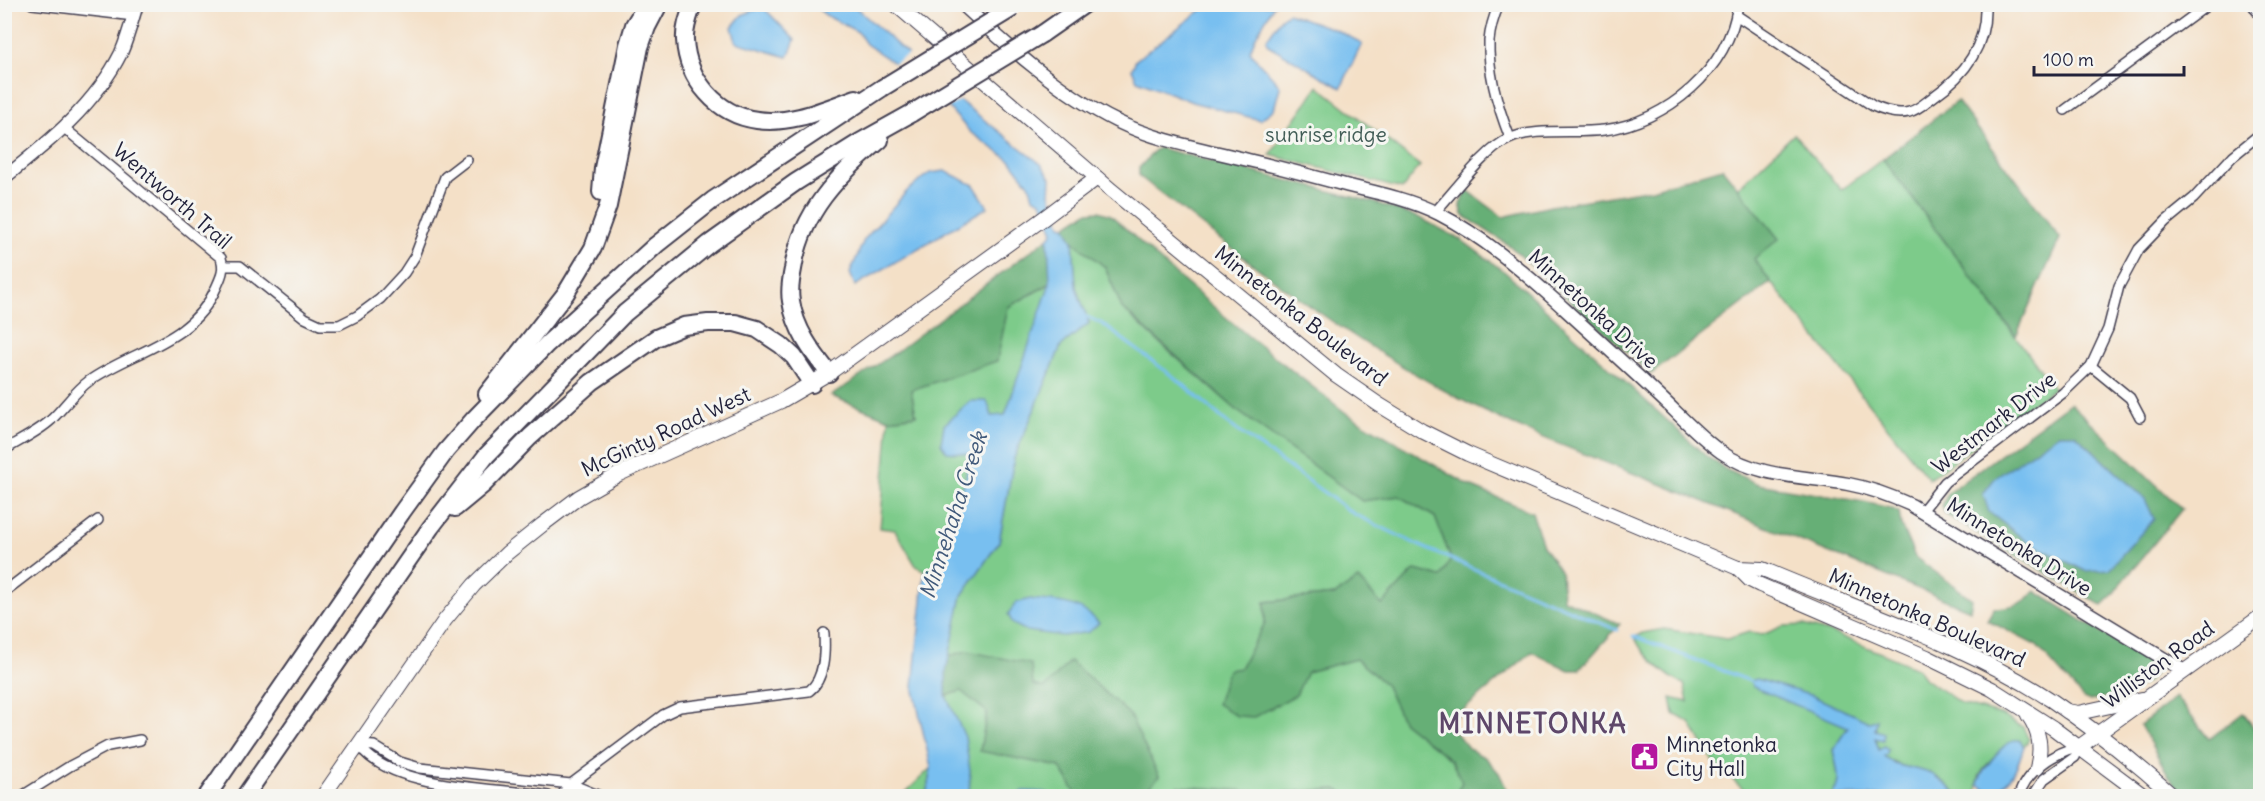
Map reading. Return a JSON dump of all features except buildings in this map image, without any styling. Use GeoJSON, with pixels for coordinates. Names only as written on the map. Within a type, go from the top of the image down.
{"type":"FeatureCollection","features":[{"type":"Feature","properties":{"kind":"highway"},"geometry":{"type":"LineString","coordinates":[[577,276],[594,229],[600,201],[603,168],[628,45],[634,25],[647,4]]}},
{"type":"Feature","properties":{"kind":"highway"},"geometry":{"type":"LineString","coordinates":[[474,419],[490,388],[548,317],[577,276],[601,227],[608,206],[640,47],[659,4]]}},
{"type":"Feature","properties":{"kind":"highway"},"geometry":{"type":"LineString","coordinates":[[693,4],[684,40],[695,79],[715,102],[742,116],[757,120],[788,120],[809,115],[882,88]]}},
{"type":"Feature","properties":{"kind":"highway"},"geometry":{"type":"LineString","coordinates":[[245,796],[430,527],[486,456],[626,313],[709,244],[796,182],[1042,34],[1085,4]]}},
{"type":"Feature","properties":{"kind":"highway"},"geometry":{"type":"LineString","coordinates":[[207,796],[402,512],[446,452],[474,419],[547,344],[656,245],[713,200],[882,88],[1015,6]]}},
{"type":"Feature","properties":{"kind":"highway"},"geometry":{"type":"LineString","coordinates":[[829,374],[811,351],[798,326],[790,301],[795,254],[814,209],[830,186],[849,165],[912,113]]}},
{"type":"Feature","properties":{"kind":"highway"},"geometry":{"type":"LineString","coordinates":[[430,527],[484,484],[530,437],[592,382],[656,338],[684,326],[735,323],[757,329],[794,357],[812,384]]}},
{"type":"Feature","properties":{"kind":"main road","name":"Minnetonka Boulevard"},"geometry":{"type":"LineString","coordinates":[[895,4],[1097,178],[1328,368],[1378,404],[1422,431],[1468,454],[1738,568],[1762,569],[1770,572],[1922,634],[1996,669],[2065,710],[2173,796]]}},
{"type":"Feature","properties":{"kind":"main road","name":"McGinty Road West"},"geometry":{"type":"LineString","coordinates":[[323,796],[418,658],[474,585],[507,553],[542,525],[579,497],[619,474],[739,421],[829,374],[1097,178]]}},
{"type":"Feature","properties":{"kind":"main road","name":"Minnetonka Boulevard"},"geometry":{"type":"LineString","coordinates":[[1738,568],[1750,580],[1760,585],[1938,662],[1984,685],[2023,708],[2144,796]]}},
{"type":"Feature","properties":{"kind":"main road","name":"Williston Road"},"geometry":{"type":"LineString","coordinates":[[2079,747],[2260,617]]}},
{"type":"Feature","properties":{"kind":"main road"},"geometry":{"type":"LineString","coordinates":[[2065,710],[2079,713],[2147,698]]}},
{"type":"Feature","properties":{"kind":"main road"},"geometry":{"type":"LineString","coordinates":[[2023,708],[2038,733],[2040,743],[2037,768]]}},
{"type":"Feature","properties":{"kind":"street"},"geometry":{"type":"LineString","coordinates":[[4,178],[63,127],[91,99],[121,52],[136,10],[32,4]]}},
{"type":"Feature","properties":{"kind":"street","name":"Minnetonka Drive"},"geometry":{"type":"LineString","coordinates":[[962,4],[1003,41],[1060,86],[1117,122],[1159,137],[1389,196],[1435,212],[1482,238],[1512,262],[1724,454],[1764,471],[1789,477],[1850,484],[1886,494],[1922,511],[2184,671]]}},
{"type":"Feature","properties":{"kind":"street"},"geometry":{"type":"LineString","coordinates":[[1499,4],[1490,32],[1490,57],[1497,97],[1510,138]]}},
{"type":"Feature","properties":{"kind":"street"},"geometry":{"type":"LineString","coordinates":[[1435,212],[1494,146],[1510,138],[1531,134],[1606,130],[1650,117],[1673,103],[1693,87],[1722,49],[1736,15],[1738,4]]}},
{"type":"Feature","properties":{"kind":"street"},"geometry":{"type":"LineString","coordinates":[[1736,15],[1873,106],[1884,111],[1899,113],[1911,112],[1921,106],[1953,83],[1964,71],[1979,42],[1985,4]]}},
{"type":"Feature","properties":{"kind":"street"},"geometry":{"type":"LineString","coordinates":[[2065,110],[2209,4]]}},
{"type":"Feature","properties":{"kind":"street"},"geometry":{"type":"LineString","coordinates":[[2254,4],[2260,13]]}},
{"type":"Feature","properties":{"kind":"street","name":"Wentworth Trail"},"geometry":{"type":"LineString","coordinates":[[4,450],[51,420],[73,394],[90,380],[184,330],[200,314],[213,294],[222,273],[221,258],[63,127]]}},
{"type":"Feature","properties":{"kind":"street","name":"Westmark Drive"},"geometry":{"type":"LineString","coordinates":[[1922,511],[1945,482],[2063,393],[2091,366],[2108,329],[2119,286],[2139,249],[2166,221],[2194,198],[2233,156],[2260,134]]}},
{"type":"Feature","properties":{"kind":"street"},"geometry":{"type":"LineString","coordinates":[[223,266],[240,266],[304,318],[320,325],[339,325],[357,316],[380,299],[404,273],[415,256],[445,177],[467,160]]}},
{"type":"Feature","properties":{"kind":"street"},"geometry":{"type":"LineString","coordinates":[[2091,366],[2130,398],[2140,417]]}},
{"type":"Feature","properties":{"kind":"street"},"geometry":{"type":"LineString","coordinates":[[4,592],[98,520]]}},
{"type":"Feature","properties":{"kind":"street"},"geometry":{"type":"LineString","coordinates":[[561,796],[571,784],[663,714],[680,706],[809,691],[816,685],[825,654],[824,633]]}},
{"type":"Feature","properties":{"kind":"street"},"geometry":{"type":"LineString","coordinates":[[22,796],[70,766],[108,746],[140,740]]}},
{"type":"Feature","properties":{"kind":"street"},"geometry":{"type":"LineString","coordinates":[[359,745],[374,746],[400,762],[420,768],[571,784],[600,796]]}},
{"type":"Feature","properties":{"kind":"street"},"geometry":{"type":"LineString","coordinates":[[359,745],[366,756],[389,769],[420,780],[548,796]]}},
{"type":"Feature","properties":{"kind":"street","name":"Williston Road"},"geometry":{"type":"LineString","coordinates":[[2019,796],[2020,790],[2037,768],[2066,749],[2079,747]]}},
{"type":"Feature","properties":{"kind":"street","name":"Williston Road"},"geometry":{"type":"LineString","coordinates":[[2033,796],[2044,779],[2075,757],[2079,747]]}},
{"type":"Feature","properties":{"kind":"green space","name":"sunrise ridge"},"geometry":{"type":"Polygon","coordinates":[[[1318,86],[1420,166],[1402,189],[1270,155],[1318,86]]]}},
{"type":"Feature","properties":{"kind":"green space"},"geometry":{"type":"Polygon","coordinates":[[[1957,101],[2060,238],[2016,336],[1883,159],[1957,101]]]}},
{"type":"Feature","properties":{"kind":"green space"},"geometry":{"type":"Polygon","coordinates":[[[1794,134],[1841,190],[1883,159],[2054,388],[1929,479],[1753,260],[1739,187],[1794,134]]]}},
{"type":"Feature","properties":{"kind":"green space"},"geometry":{"type":"Polygon","coordinates":[[[1159,148],[1373,202],[1420,218],[1460,239],[1505,272],[1705,455],[1727,470],[1758,484],[1864,502],[1899,512],[1901,525],[1915,557],[1972,599],[1970,610],[1533,433],[1458,398],[1415,374],[1333,322],[1139,176],[1139,168],[1159,148]]]}},
{"type":"Feature","properties":{"kind":"green space"},"geometry":{"type":"Polygon","coordinates":[[[1722,168],[1779,239],[1754,259],[1771,282],[1651,374],[1510,246],[1463,215],[1460,204],[1467,190],[1503,217],[1551,206],[1652,189],[1722,168]]]}},
{"type":"Feature","properties":{"kind":"green space"},"geometry":{"type":"Polygon","coordinates":[[[1099,211],[1111,215],[1168,268],[1248,336],[1346,413],[1470,486],[1532,512],[1543,546],[1561,572],[1563,599],[1620,624],[1579,670],[1569,670],[1532,652],[1448,723],[1469,749],[1486,758],[1499,773],[1510,796],[1455,796],[1462,782],[1451,760],[1403,722],[1385,684],[1356,659],[1307,672],[1296,695],[1254,717],[1237,716],[1217,704],[1228,670],[1240,668],[1265,623],[1265,602],[1335,595],[1358,579],[1382,605],[1415,570],[1441,577],[1451,559],[1435,517],[1399,496],[1362,501],[1239,412],[1122,308],[1105,267],[1073,241],[1065,226],[1087,212],[1099,211]]]}},
{"type":"Feature","properties":{"kind":"green space"},"geometry":{"type":"Polygon","coordinates":[[[1048,238],[1051,283],[1008,307],[997,361],[911,390],[916,415],[889,419],[831,396],[896,352],[1048,238]]]}},
{"type":"Feature","properties":{"kind":"green space"},"geometry":{"type":"Polygon","coordinates":[[[1073,241],[1105,267],[1122,308],[1239,412],[1362,501],[1399,496],[1435,517],[1451,559],[1441,577],[1415,570],[1382,605],[1358,579],[1335,595],[1265,602],[1265,623],[1240,668],[1296,695],[1306,672],[1356,659],[1385,684],[1403,722],[1451,760],[1462,782],[1455,796],[1350,796],[1336,789],[1276,793],[1178,787],[1178,796],[1141,796],[1159,776],[1070,661],[1045,688],[1033,685],[967,651],[949,656],[962,595],[999,542],[1014,458],[1061,346],[1089,323],[1076,287],[1073,241]]]}},
{"type":"Feature","properties":{"kind":"green space"},"geometry":{"type":"Polygon","coordinates":[[[1051,283],[1005,416],[992,417],[969,453],[966,476],[940,567],[925,571],[916,566],[895,530],[880,528],[889,419],[916,415],[911,390],[996,361],[1008,307],[1051,283]]]}},
{"type":"Feature","properties":{"kind":"green space"},"geometry":{"type":"Polygon","coordinates":[[[2070,403],[2182,509],[2103,606],[1945,514],[1942,506],[1948,493],[2070,403]],[[2059,434],[2145,499],[2076,435],[2059,434]]]}},
{"type":"Feature","properties":{"kind":"green space"},"geometry":{"type":"Polygon","coordinates":[[[2035,591],[2155,666],[2157,671],[2145,684],[2136,689],[2090,701],[2083,698],[2037,646],[1987,620],[1994,608],[2017,604],[2035,591]]]}},
{"type":"Feature","properties":{"kind":"green space"},"geometry":{"type":"Polygon","coordinates":[[[1804,625],[1838,635],[1917,668],[1925,679],[1962,704],[1999,714],[2023,727],[2029,740],[2024,746],[2019,740],[2013,742],[1991,760],[1979,777],[1977,796],[1957,796],[1932,774],[1888,759],[1876,741],[1876,721],[1849,727],[1833,750],[1838,781],[1830,796],[1750,796],[1713,761],[1690,723],[1674,714],[1671,698],[1688,702],[1684,684],[1656,665],[1635,637],[1642,633],[1664,629],[1727,639],[1749,632],[1762,635],[1783,626],[1804,625]]]}},
{"type":"Feature","properties":{"kind":"green space"},"geometry":{"type":"Polygon","coordinates":[[[967,651],[1031,664],[1033,685],[1045,688],[1070,661],[1129,714],[1159,776],[1141,796],[1081,796],[1075,792],[1060,767],[980,751],[987,712],[961,691],[946,696],[946,671],[949,656],[967,651]]]}},
{"type":"Feature","properties":{"kind":"green space"},"geometry":{"type":"Polygon","coordinates":[[[961,691],[987,712],[980,751],[1060,767],[1075,792],[1081,796],[969,796],[970,771],[946,696],[961,691]]]}},
{"type":"Feature","properties":{"kind":"green space"},"geometry":{"type":"Polygon","coordinates":[[[2176,697],[2209,739],[2243,713],[2260,736],[2260,796],[2188,796],[2174,785],[2140,725],[2176,697]]]}},
{"type":"Feature","properties":{"kind":"green space"},"geometry":{"type":"Polygon","coordinates":[[[931,768],[926,796],[902,796],[931,768]]]}},
{"type":"Feature","properties":{"kind":"green space"},"geometry":{"type":"Polygon","coordinates":[[[1178,786],[1276,793],[1336,789],[1350,796],[1178,796],[1178,786]]]}},
{"type":"Feature","properties":{"kind":"water"},"geometry":{"type":"Polygon","coordinates":[[[813,5],[853,5],[960,101],[1041,164],[1051,178],[1050,194],[1061,225],[1065,226],[1073,241],[1076,287],[1089,323],[1061,346],[1014,458],[999,542],[962,595],[946,671],[946,696],[965,737],[970,771],[969,796],[926,796],[931,768],[913,686],[925,571],[940,567],[966,476],[969,454],[947,452],[941,443],[944,425],[970,401],[987,401],[992,416],[1005,415],[1050,283],[1048,238],[1053,232],[1041,201],[1033,197],[1029,184],[1011,161],[970,132],[949,108],[894,63],[866,44],[858,32],[827,16],[813,5]]]}},
{"type":"Feature","properties":{"kind":"water"},"geometry":{"type":"Polygon","coordinates":[[[1208,5],[1274,5],[1250,51],[1280,87],[1274,109],[1260,120],[1192,102],[1137,80],[1132,69],[1136,60],[1208,5]]]}},
{"type":"Feature","properties":{"kind":"water"},"geometry":{"type":"Polygon","coordinates":[[[763,7],[795,40],[788,57],[736,42],[732,27],[742,15],[763,7]]]}},
{"type":"Feature","properties":{"kind":"water"},"geometry":{"type":"Polygon","coordinates":[[[1288,13],[1336,30],[1362,43],[1341,88],[1268,45],[1266,40],[1281,18],[1288,13]]]}},
{"type":"Feature","properties":{"kind":"water"},"geometry":{"type":"Polygon","coordinates":[[[945,171],[974,185],[988,207],[855,286],[850,273],[864,240],[907,191],[930,173],[945,171]]]}},
{"type":"Feature","properties":{"kind":"water"},"geometry":{"type":"Polygon","coordinates":[[[2059,434],[2075,434],[2145,499],[2154,519],[2109,569],[2085,571],[2025,540],[1989,512],[1983,494],[1995,478],[2059,434]]]}},
{"type":"Feature","properties":{"kind":"water"},"geometry":{"type":"Polygon","coordinates":[[[1030,599],[1068,604],[1084,610],[1099,623],[1089,632],[1063,636],[1027,631],[1013,624],[1008,614],[1016,603],[1030,599]]]}},
{"type":"Feature","properties":{"kind":"water"},"geometry":{"type":"Polygon","coordinates":[[[1757,679],[1813,696],[1869,722],[1877,720],[1875,730],[1884,733],[1883,740],[1875,738],[1879,750],[1884,746],[1888,749],[1884,756],[1894,764],[1931,773],[1957,796],[1830,796],[1838,781],[1833,750],[1848,727],[1753,687],[1750,681],[1757,679]]]}},
{"type":"Feature","properties":{"kind":"water"},"geometry":{"type":"Polygon","coordinates":[[[2019,740],[2024,746],[2009,779],[1991,792],[1978,785],[1982,774],[1995,756],[2009,743],[2019,740]]]}},
{"type":"Feature","properties":{"kind":"water"},"geometry":{"type":"Polygon","coordinates":[[[1023,791],[1044,792],[1056,796],[1017,796],[1023,791]]]}},
{"type":"Feature","properties":{"kind":"pier"},"geometry":{"type":"Polygon","coordinates":[[[912,52],[963,99],[945,109],[891,65],[912,52]]]}},
{"type":"Feature","properties":{"kind":"waterway"},"geometry":{"type":"LineString","coordinates":[[1085,316],[1101,323],[1179,381],[1230,425],[1354,514],[1418,545],[1617,630]]}},
{"type":"Feature","properties":{"kind":"waterway"},"geometry":{"type":"LineString","coordinates":[[1633,636],[1750,681]]}},
{"type":"Feature","properties":{"kind":"place","name":"Minnetonka City Hall"},"geometry":{"type":"Point","coordinates":[1645,757]}},
{"type":"Feature","properties":{"kind":"district","name":"MINNETONKA"},"geometry":{"type":"Point","coordinates":[1533,724]}},
{"type":"Feature","properties":{"kind":"water label","name":"Minnehaha Creek"},"geometry":{"type":"Point","coordinates":[953,515]}}]}
